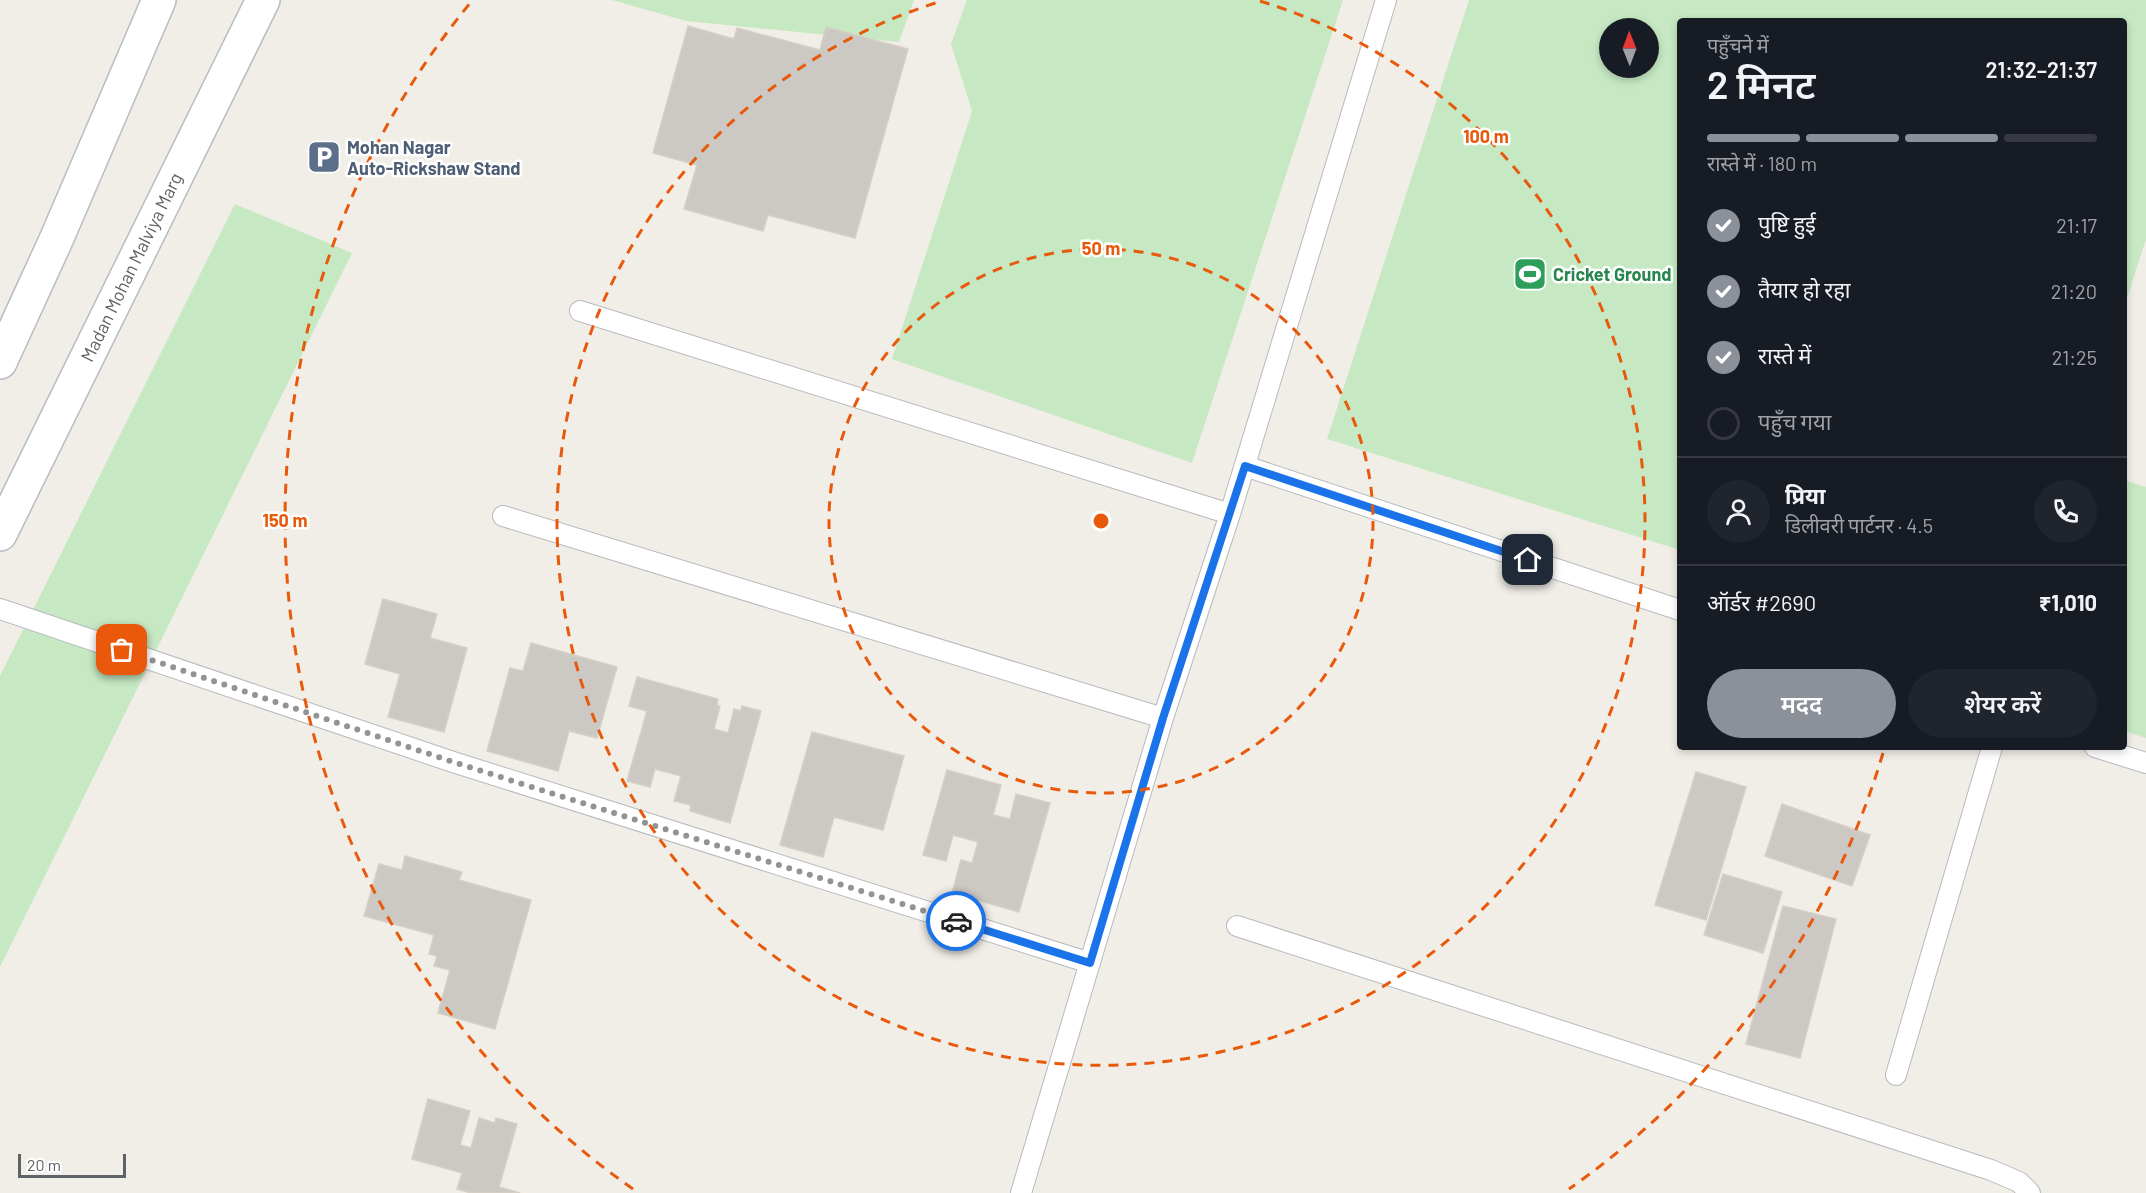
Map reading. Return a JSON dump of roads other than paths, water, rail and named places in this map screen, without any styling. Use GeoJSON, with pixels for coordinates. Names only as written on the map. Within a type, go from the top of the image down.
{"type":"FeatureCollection","features":[{"type":"Feature","properties":{"kind":"main road"},"geometry":{"type":"LineString","coordinates":[[0,362],[56,240],[159,0]]}},
{"type":"Feature","properties":{"kind":"main road","name":"Madan Mohan Malviya Marg"},"geometry":{"type":"LineString","coordinates":[[0,534],[263,0]]}},
{"type":"Feature","properties":{"kind":"lane"},"geometry":{"type":"LineString","coordinates":[[1021,1193],[1163,718],[1245,466],[1386,0]]}},
{"type":"Feature","properties":{"kind":"lane"},"geometry":{"type":"LineString","coordinates":[[580,311],[1230,514]]}},
{"type":"Feature","properties":{"kind":"lane"},"geometry":{"type":"LineString","coordinates":[[1245,466],[1677,609]]}},
{"type":"Feature","properties":{"kind":"lane"},"geometry":{"type":"LineString","coordinates":[[503,516],[1163,718]]}},
{"type":"Feature","properties":{"kind":"lane"},"geometry":{"type":"LineString","coordinates":[[0,609],[453,762],[1090,963]]}},
{"type":"Feature","properties":{"kind":"lane"},"geometry":{"type":"LineString","coordinates":[[1896,1075],[1991,750]]}},
{"type":"Feature","properties":{"kind":"lane"},"geometry":{"type":"LineString","coordinates":[[2105,750],[2146,763]]}},
{"type":"Feature","properties":{"kind":"lane"},"geometry":{"type":"LineString","coordinates":[[1237,926],[1991,1170],[2019,1182],[2030,1193]]}},
{"type":"Feature","properties":{"kind":"place","name":"Mohan Nagar Auto-Rickshaw Stand"},"geometry":{"type":"Point","coordinates":[324,157]}},
{"type":"Feature","properties":{"kind":"place","name":"Cricket Ground"},"geometry":{"type":"Point","coordinates":[1530,274]}}]}
